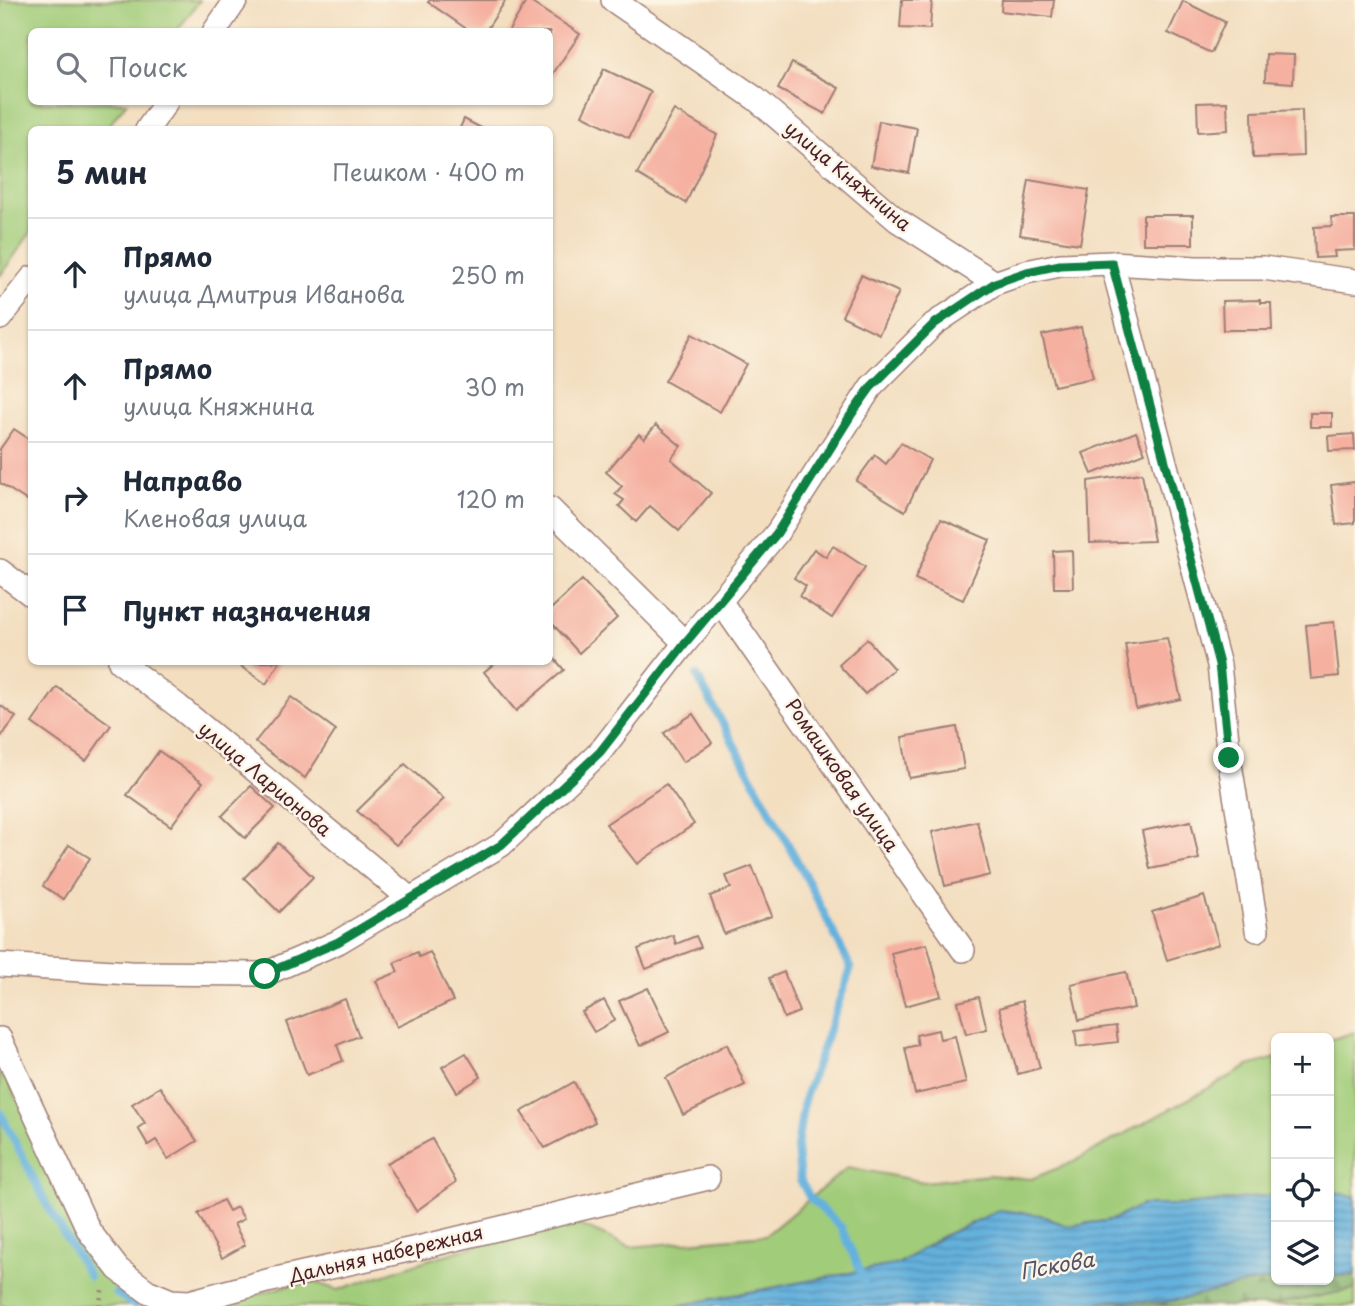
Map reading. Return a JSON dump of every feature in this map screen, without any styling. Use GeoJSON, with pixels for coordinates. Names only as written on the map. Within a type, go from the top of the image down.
{"type":"FeatureCollection","features":[{"type":"Feature","properties":{"kind":"street"},"geometry":{"type":"LineString","coordinates":[[217,28],[236,0]]}},
{"type":"Feature","properties":{"kind":"street","name":"улица Княжнина"},"geometry":{"type":"LineString","coordinates":[[613,0],[756,99],[897,220],[995,283]]}},
{"type":"Feature","properties":{"kind":"street"},"geometry":{"type":"LineString","coordinates":[[150,126],[164,105]]}},
{"type":"Feature","properties":{"kind":"street"},"geometry":{"type":"LineString","coordinates":[[1112,263],[1219,664],[1229,758],[1257,930]]}},
{"type":"Feature","properties":{"kind":"street"},"geometry":{"type":"LineString","coordinates":[[0,965],[130,973],[265,974],[338,942],[501,845],[600,752],[685,643],[777,533],[871,387],[934,324],[995,283],[1060,265],[1112,263],[1196,268],[1263,268],[1355,281]]}},
{"type":"Feature","properties":{"kind":"street"},"geometry":{"type":"LineString","coordinates":[[0,318],[28,283]]}},
{"type":"Feature","properties":{"kind":"street"},"geometry":{"type":"LineString","coordinates":[[553,512],[685,643]]}},
{"type":"Feature","properties":{"kind":"street"},"geometry":{"type":"LineString","coordinates":[[0,571],[28,592]]}},
{"type":"Feature","properties":{"kind":"street","name":"Ромашковая улица"},"geometry":{"type":"LineString","coordinates":[[720,601],[963,950]]}},
{"type":"Feature","properties":{"kind":"street","name":"улица Ларионова"},"geometry":{"type":"LineString","coordinates":[[124,665],[178,706],[409,898]]}},
{"type":"Feature","properties":{"kind":"street","name":"Дальняя набережная"},"geometry":{"type":"LineString","coordinates":[[0,1039],[89,1231],[118,1269],[147,1291],[171,1301],[190,1301],[708,1178]]}},
{"type":"Feature","properties":{"kind":"green space"},"geometry":{"type":"Polygon","coordinates":[[[0,0],[200,0],[179,28],[28,28],[28,105],[125,105],[108,126],[28,126],[28,236],[0,276],[0,0]]]}},
{"type":"Feature","properties":{"kind":"green space"},"geometry":{"type":"Polygon","coordinates":[[[1355,1032],[1353,1198],[1334,1192],[1334,1038],[1355,1032]]]}},
{"type":"Feature","properties":{"kind":"green space"},"geometry":{"type":"Polygon","coordinates":[[[1271,1059],[1271,1196],[1186,1205],[1142,1205],[1112,1220],[1067,1226],[1040,1215],[943,1236],[898,1264],[676,1306],[216,1306],[307,1280],[338,1290],[427,1260],[525,1232],[578,1224],[630,1247],[766,1235],[848,1167],[924,1182],[989,1175],[1031,1179],[1073,1162],[1249,1066],[1271,1059]]]}},
{"type":"Feature","properties":{"kind":"green space"},"geometry":{"type":"Polygon","coordinates":[[[0,1065],[96,1258],[142,1306],[0,1306],[0,1065]]]}},
{"type":"Feature","properties":{"kind":"green space"},"geometry":{"type":"Polygon","coordinates":[[[1355,1275],[1355,1289],[1268,1306],[1088,1306],[1104,1300],[1163,1302],[1259,1280],[1271,1280],[1271,1285],[1334,1285],[1334,1276],[1355,1275]]]}},
{"type":"Feature","properties":{"kind":"green space"},"geometry":{"type":"Polygon","coordinates":[[[1355,1289],[1355,1306],[1268,1306],[1355,1289]]]}},
{"type":"Feature","properties":{"kind":"water"},"geometry":{"type":"Polygon","coordinates":[[[1334,1192],[1352,1197],[1355,1195],[1355,1275],[1334,1276],[1334,1192]]]}},
{"type":"Feature","properties":{"kind":"water","name":"Пскова"},"geometry":{"type":"Polygon","coordinates":[[[1271,1196],[1271,1280],[1177,1300],[1107,1301],[1088,1306],[676,1306],[898,1264],[943,1236],[1000,1210],[1040,1215],[1067,1226],[1112,1220],[1142,1205],[1186,1205],[1271,1196]]]}},
{"type":"Feature","properties":{"kind":"building"},"geometry":{"type":"Polygon","coordinates":[[[506,0],[488,28],[465,28],[428,2],[506,0]]]}},
{"type":"Feature","properties":{"kind":"building"},"geometry":{"type":"Polygon","coordinates":[[[527,0],[580,34],[553,74],[553,28],[510,28],[527,0]]]}},
{"type":"Feature","properties":{"kind":"building"},"geometry":{"type":"Polygon","coordinates":[[[902,0],[932,0],[930,29],[900,28],[902,0]]]}},
{"type":"Feature","properties":{"kind":"building"},"geometry":{"type":"Polygon","coordinates":[[[1002,0],[1054,0],[1052,17],[1001,11],[1002,0]]]}},
{"type":"Feature","properties":{"kind":"building"},"geometry":{"type":"Polygon","coordinates":[[[1183,1],[1225,22],[1211,53],[1168,33],[1183,1]]]}},
{"type":"Feature","properties":{"kind":"building"},"geometry":{"type":"Polygon","coordinates":[[[1266,54],[1294,55],[1293,83],[1265,81],[1266,54]]]}},
{"type":"Feature","properties":{"kind":"building"},"geometry":{"type":"Polygon","coordinates":[[[792,63],[839,88],[825,114],[778,89],[792,63]]]}},
{"type":"Feature","properties":{"kind":"building"},"geometry":{"type":"Polygon","coordinates":[[[604,69],[651,92],[629,138],[582,115],[604,69]]]}},
{"type":"Feature","properties":{"kind":"building"},"geometry":{"type":"Polygon","coordinates":[[[1227,102],[1228,130],[1198,132],[1197,103],[1227,102]]]}},
{"type":"Feature","properties":{"kind":"building"},"geometry":{"type":"Polygon","coordinates":[[[674,110],[717,135],[686,203],[637,174],[674,110]]]}},
{"type":"Feature","properties":{"kind":"building"},"geometry":{"type":"Polygon","coordinates":[[[1302,110],[1303,156],[1253,158],[1252,112],[1302,110]]]}},
{"type":"Feature","properties":{"kind":"building"},"geometry":{"type":"Polygon","coordinates":[[[464,119],[477,126],[461,126],[464,119]]]}},
{"type":"Feature","properties":{"kind":"building"},"geometry":{"type":"Polygon","coordinates":[[[879,121],[917,128],[909,173],[871,166],[879,121]]]}},
{"type":"Feature","properties":{"kind":"building"},"geometry":{"type":"Polygon","coordinates":[[[1029,180],[1089,190],[1080,244],[1020,235],[1029,180]]]}},
{"type":"Feature","properties":{"kind":"building"},"geometry":{"type":"Polygon","coordinates":[[[1143,215],[1193,215],[1193,244],[1143,244],[1143,215]]]}},
{"type":"Feature","properties":{"kind":"building"},"geometry":{"type":"Polygon","coordinates":[[[1331,217],[1355,217],[1355,250],[1334,251],[1335,257],[1315,258],[1314,227],[1332,226],[1331,217]]]}},
{"type":"Feature","properties":{"kind":"building"},"geometry":{"type":"Polygon","coordinates":[[[861,275],[899,292],[879,334],[842,316],[861,275]]]}},
{"type":"Feature","properties":{"kind":"building"},"geometry":{"type":"Polygon","coordinates":[[[1260,300],[1260,303],[1271,303],[1272,330],[1223,330],[1222,301],[1260,300]]]}},
{"type":"Feature","properties":{"kind":"building"},"geometry":{"type":"Polygon","coordinates":[[[1081,327],[1093,378],[1054,386],[1042,335],[1081,327]]]}},
{"type":"Feature","properties":{"kind":"building"},"geometry":{"type":"Polygon","coordinates":[[[692,334],[746,364],[720,412],[665,381],[692,334]]]}},
{"type":"Feature","properties":{"kind":"building"},"geometry":{"type":"Polygon","coordinates":[[[1310,413],[1332,413],[1332,427],[1310,427],[1310,413]]]}},
{"type":"Feature","properties":{"kind":"building"},"geometry":{"type":"Polygon","coordinates":[[[656,425],[681,446],[671,459],[711,493],[679,531],[650,506],[636,522],[619,506],[624,500],[615,494],[622,486],[606,472],[639,434],[644,439],[656,425]]]}},
{"type":"Feature","properties":{"kind":"building"},"geometry":{"type":"Polygon","coordinates":[[[14,429],[28,438],[28,501],[0,483],[0,449],[14,429]]]}},
{"type":"Feature","properties":{"kind":"building"},"geometry":{"type":"Polygon","coordinates":[[[1136,432],[1145,453],[1092,474],[1083,453],[1136,432]]]}},
{"type":"Feature","properties":{"kind":"building"},"geometry":{"type":"Polygon","coordinates":[[[1354,434],[1355,450],[1329,451],[1328,436],[1354,434]]]}},
{"type":"Feature","properties":{"kind":"building"},"geometry":{"type":"Polygon","coordinates":[[[901,443],[930,460],[905,511],[856,481],[875,455],[886,464],[901,443]]]}},
{"type":"Feature","properties":{"kind":"building"},"geometry":{"type":"Polygon","coordinates":[[[1142,473],[1154,541],[1090,543],[1088,481],[1142,473]]]}},
{"type":"Feature","properties":{"kind":"building"},"geometry":{"type":"Polygon","coordinates":[[[1355,482],[1355,523],[1336,525],[1331,485],[1355,482]]]}},
{"type":"Feature","properties":{"kind":"building"},"geometry":{"type":"Polygon","coordinates":[[[941,519],[990,540],[963,600],[915,579],[941,519]]]}},
{"type":"Feature","properties":{"kind":"building"},"geometry":{"type":"Polygon","coordinates":[[[833,546],[865,567],[832,618],[799,596],[806,586],[794,578],[814,549],[826,557],[833,546]]]}},
{"type":"Feature","properties":{"kind":"building"},"geometry":{"type":"Polygon","coordinates":[[[1072,550],[1073,588],[1054,588],[1053,551],[1072,550]]]}},
{"type":"Feature","properties":{"kind":"building"},"geometry":{"type":"Polygon","coordinates":[[[582,580],[617,618],[579,653],[553,624],[553,607],[582,580]]]}},
{"type":"Feature","properties":{"kind":"building"},"geometry":{"type":"Polygon","coordinates":[[[1334,622],[1339,676],[1311,679],[1306,625],[1334,622]]]}},
{"type":"Feature","properties":{"kind":"building"},"geometry":{"type":"Polygon","coordinates":[[[1167,638],[1181,699],[1136,709],[1125,644],[1167,638]]]}},
{"type":"Feature","properties":{"kind":"building"},"geometry":{"type":"Polygon","coordinates":[[[867,639],[894,669],[865,694],[839,665],[867,639]]]}},
{"type":"Feature","properties":{"kind":"building"},"geometry":{"type":"Polygon","coordinates":[[[553,657],[564,670],[516,711],[484,672],[492,665],[553,665],[553,657]]]}},
{"type":"Feature","properties":{"kind":"building"},"geometry":{"type":"Polygon","coordinates":[[[239,665],[278,665],[266,684],[239,665]]]}},
{"type":"Feature","properties":{"kind":"building"},"geometry":{"type":"Polygon","coordinates":[[[57,687],[111,725],[86,761],[32,723],[57,687]]]}},
{"type":"Feature","properties":{"kind":"building"},"geometry":{"type":"Polygon","coordinates":[[[291,697],[336,730],[305,778],[255,742],[291,697]]]}},
{"type":"Feature","properties":{"kind":"building"},"geometry":{"type":"Polygon","coordinates":[[[0,705],[16,717],[0,738],[0,705]]]}},
{"type":"Feature","properties":{"kind":"building"},"geometry":{"type":"Polygon","coordinates":[[[693,714],[712,743],[683,762],[664,733],[693,714]]]}},
{"type":"Feature","properties":{"kind":"building"},"geometry":{"type":"Polygon","coordinates":[[[957,727],[964,769],[909,778],[902,737],[957,727]]]}},
{"type":"Feature","properties":{"kind":"building"},"geometry":{"type":"Polygon","coordinates":[[[159,751],[203,782],[171,826],[127,795],[159,751]]]}},
{"type":"Feature","properties":{"kind":"building"},"geometry":{"type":"Polygon","coordinates":[[[405,764],[444,799],[396,845],[357,811],[405,764]]]}},
{"type":"Feature","properties":{"kind":"building"},"geometry":{"type":"Polygon","coordinates":[[[666,784],[694,824],[637,864],[606,824],[666,784]]]}},
{"type":"Feature","properties":{"kind":"building"},"geometry":{"type":"Polygon","coordinates":[[[251,786],[275,808],[245,838],[222,816],[251,786]]]}},
{"type":"Feature","properties":{"kind":"building"},"geometry":{"type":"Polygon","coordinates":[[[977,821],[990,875],[945,886],[932,832],[977,821]]]}},
{"type":"Feature","properties":{"kind":"building"},"geometry":{"type":"Polygon","coordinates":[[[1191,821],[1199,859],[1150,869],[1142,831],[1191,821]]]}},
{"type":"Feature","properties":{"kind":"building"},"geometry":{"type":"Polygon","coordinates":[[[278,843],[313,877],[279,912],[244,878],[278,843]]]}},
{"type":"Feature","properties":{"kind":"building"},"geometry":{"type":"Polygon","coordinates":[[[69,845],[90,858],[63,899],[43,886],[69,845]]]}},
{"type":"Feature","properties":{"kind":"building"},"geometry":{"type":"Polygon","coordinates":[[[752,866],[772,916],[724,934],[710,896],[731,888],[726,876],[752,866]]]}},
{"type":"Feature","properties":{"kind":"building"},"geometry":{"type":"Polygon","coordinates":[[[1204,896],[1219,944],[1167,960],[1152,912],[1204,896]]]}},
{"type":"Feature","properties":{"kind":"building"},"geometry":{"type":"Polygon","coordinates":[[[673,935],[676,944],[696,936],[701,947],[646,969],[638,949],[673,935]]]}},
{"type":"Feature","properties":{"kind":"building"},"geometry":{"type":"Polygon","coordinates":[[[927,944],[941,996],[905,1006],[891,953],[927,944]]]}},
{"type":"Feature","properties":{"kind":"building"},"geometry":{"type":"Polygon","coordinates":[[[417,952],[419,957],[430,952],[453,1001],[397,1027],[376,981],[398,972],[394,963],[417,952]]]}},
{"type":"Feature","properties":{"kind":"building"},"geometry":{"type":"Polygon","coordinates":[[[784,972],[799,1012],[784,1018],[769,978],[784,972]]]}},
{"type":"Feature","properties":{"kind":"building"},"geometry":{"type":"Polygon","coordinates":[[[1126,972],[1134,1008],[1079,1020],[1071,984],[1126,972]]]}},
{"type":"Feature","properties":{"kind":"building"},"geometry":{"type":"Polygon","coordinates":[[[648,988],[669,1032],[640,1046],[619,1001],[648,988]]]}},
{"type":"Feature","properties":{"kind":"building"},"geometry":{"type":"Polygon","coordinates":[[[979,997],[987,1029],[966,1034],[958,1002],[979,997]]]}},
{"type":"Feature","properties":{"kind":"building"},"geometry":{"type":"Polygon","coordinates":[[[345,999],[359,1036],[337,1045],[343,1061],[307,1075],[287,1022],[345,999]]]}},
{"type":"Feature","properties":{"kind":"building"},"geometry":{"type":"Polygon","coordinates":[[[604,1000],[615,1020],[594,1032],[582,1012],[604,1000]]]}},
{"type":"Feature","properties":{"kind":"building"},"geometry":{"type":"Polygon","coordinates":[[[1022,1001],[1040,1068],[1018,1074],[999,1008],[1022,1001]]]}},
{"type":"Feature","properties":{"kind":"building"},"geometry":{"type":"Polygon","coordinates":[[[1116,1026],[1118,1042],[1077,1047],[1075,1031],[1116,1026]]]}},
{"type":"Feature","properties":{"kind":"building"},"geometry":{"type":"Polygon","coordinates":[[[938,1030],[940,1039],[955,1036],[966,1083],[915,1094],[905,1048],[918,1045],[916,1035],[938,1030]]]}},
{"type":"Feature","properties":{"kind":"building"},"geometry":{"type":"Polygon","coordinates":[[[727,1044],[745,1085],[683,1115],[666,1078],[727,1044]]]}},
{"type":"Feature","properties":{"kind":"building"},"geometry":{"type":"Polygon","coordinates":[[[466,1053],[481,1077],[457,1092],[442,1067],[466,1053]]]}},
{"type":"Feature","properties":{"kind":"building"},"geometry":{"type":"Polygon","coordinates":[[[574,1082],[595,1122],[545,1148],[521,1112],[574,1082]]]}},
{"type":"Feature","properties":{"kind":"building"},"geometry":{"type":"Polygon","coordinates":[[[160,1087],[197,1141],[168,1159],[156,1140],[148,1145],[138,1128],[145,1123],[132,1104],[160,1087]]]}},
{"type":"Feature","properties":{"kind":"building"},"geometry":{"type":"Polygon","coordinates":[[[432,1139],[456,1182],[416,1211],[387,1163],[432,1139]]]}},
{"type":"Feature","properties":{"kind":"building"},"geometry":{"type":"Polygon","coordinates":[[[223,1200],[229,1211],[237,1207],[244,1219],[234,1224],[245,1245],[222,1258],[198,1214],[223,1200]]]}},
{"type":"Feature","properties":{"kind":"waterway"},"geometry":{"type":"LineString","coordinates":[[697,676],[807,879],[851,968],[804,1100],[797,1147],[800,1180],[810,1198],[841,1227],[864,1280]]}},
{"type":"Feature","properties":{"kind":"waterway"},"geometry":{"type":"LineString","coordinates":[[0,1112],[48,1207],[89,1276]]}},
{"type":"Feature","properties":{"kind":"waterway"},"geometry":{"type":"LineString","coordinates":[[116,1293],[135,1306]]}},
{"type":"Feature","properties":{"kind":"route"},"geometry":{"type":"LineString","coordinates":[[265,974],[338,942],[501,845],[600,752],[685,643],[777,533],[871,387],[934,324],[995,283],[1027,272],[1060,265],[1112,263],[1219,664],[1229,758]]}}]}
